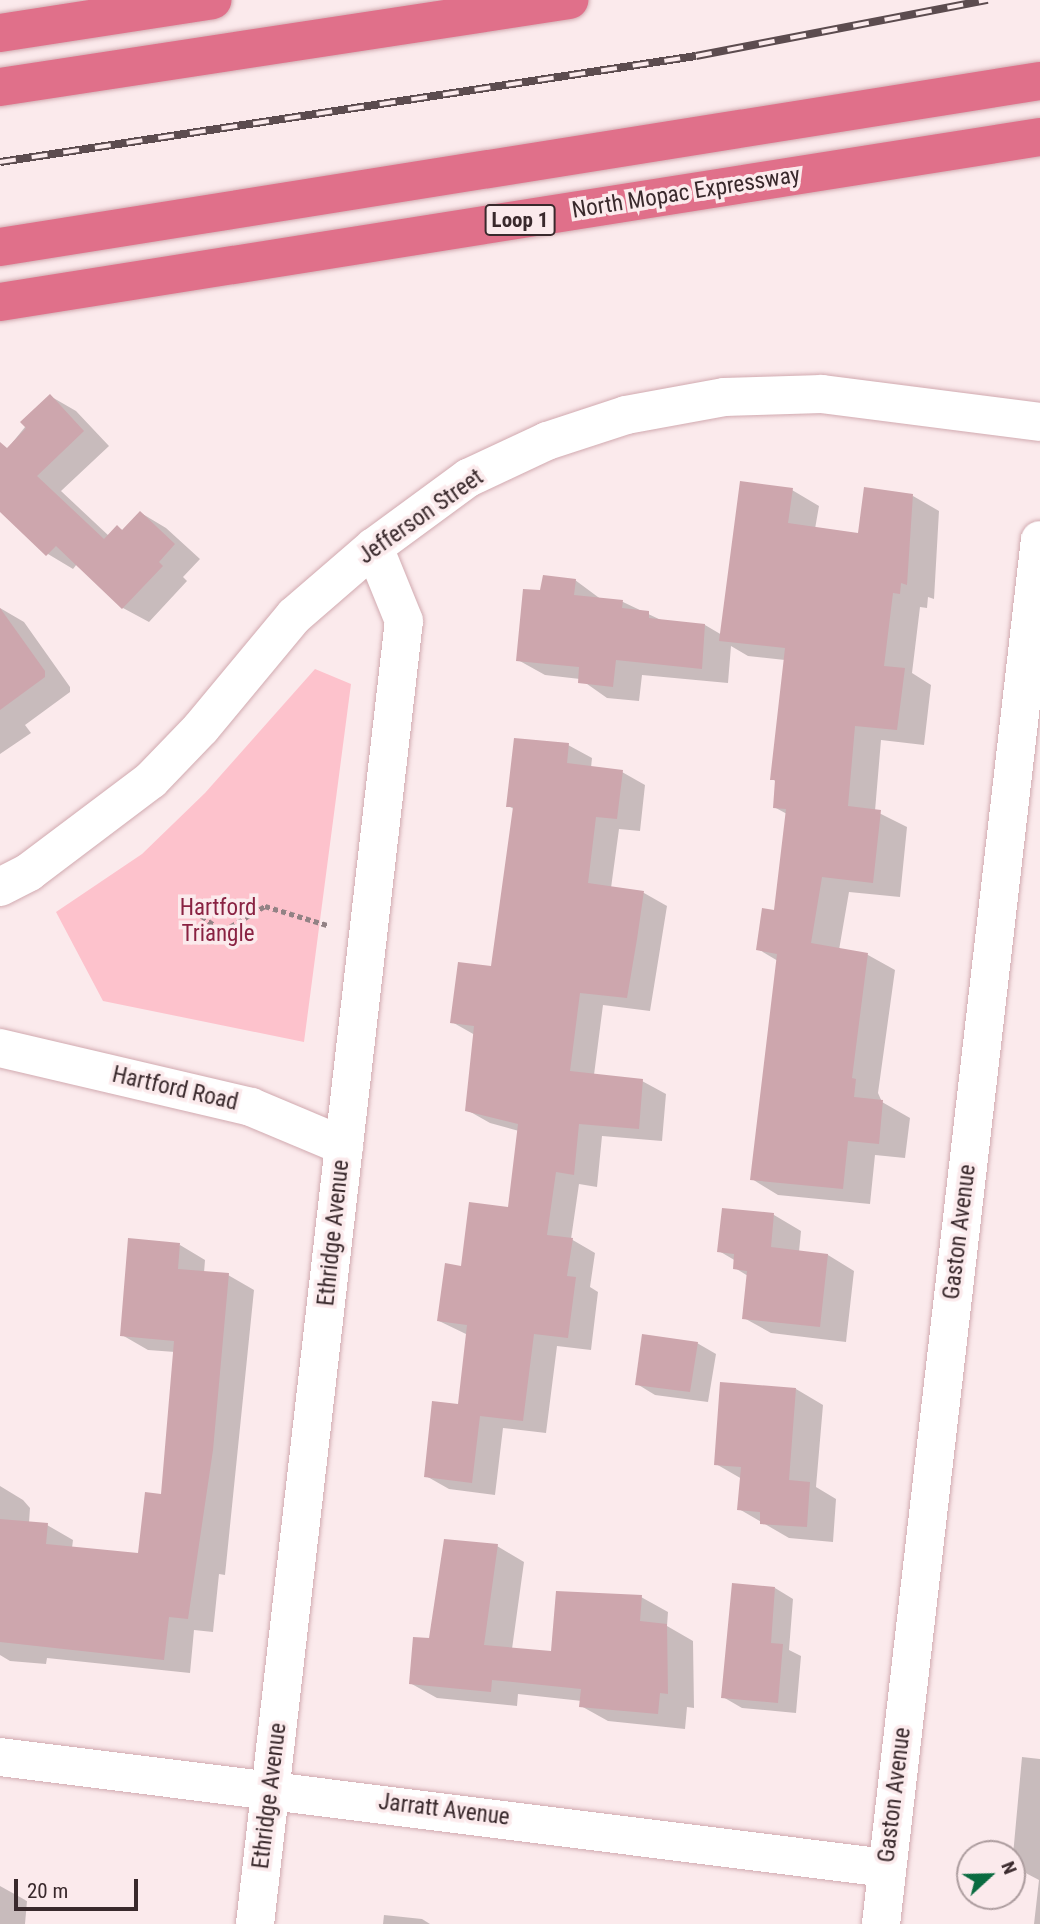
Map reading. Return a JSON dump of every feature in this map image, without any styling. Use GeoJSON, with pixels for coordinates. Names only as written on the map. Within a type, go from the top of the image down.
{"type":"FeatureCollection","features":[{"type":"Feature","properties":{"kind":"highway"},"geometry":{"type":"LineString","coordinates":[[0,33],[212,0]]}},
{"type":"Feature","properties":{"kind":"highway"},"geometry":{"type":"LineString","coordinates":[[0,87],[569,0]]}},
{"type":"Feature","properties":{"kind":"highway"},"geometry":{"type":"LineString","coordinates":[[0,247],[1040,81]]}},
{"type":"Feature","properties":{"kind":"highway","name":"North Mopac Expressway"},"geometry":{"type":"LineString","coordinates":[[0,302],[1040,137]]}},
{"type":"Feature","properties":{"kind":"street","name":"Jefferson Street"},"geometry":{"type":"LineString","coordinates":[[0,887],[29,872],[151,780],[201,728],[294,616],[374,547],[468,478],[547,441],[626,415],[724,397],[822,394],[1040,422]]}},
{"type":"Feature","properties":{"kind":"street","name":"Gaston Avenue"},"geometry":{"type":"LineString","coordinates":[[881,1924],[1040,540]]}},
{"type":"Feature","properties":{"kind":"street","name":"Ethridge Avenue"},"geometry":{"type":"LineString","coordinates":[[255,1924],[404,621],[374,547]]}},
{"type":"Feature","properties":{"kind":"street","name":"Hartford Road"},"geometry":{"type":"LineString","coordinates":[[0,1048],[251,1107],[344,1146]]}},
{"type":"Feature","properties":{"kind":"street","name":"Jarratt Avenue"},"geometry":{"type":"LineString","coordinates":[[0,1757],[271,1788],[886,1868]]}},
{"type":"Feature","properties":{"kind":"path"},"geometry":{"type":"LineString","coordinates":[[195,911],[223,931],[265,906],[332,927]]}},
{"type":"Feature","properties":{"kind":"green space","name":"Hartford Triangle"},"geometry":{"type":"Polygon","coordinates":[[[315,669],[351,684],[304,1042],[103,1001],[56,912],[142,854],[205,793],[315,669]]]}},
{"type":"Feature","properties":{"kind":"building"},"geometry":{"type":"Polygon","coordinates":[[[50,394],[84,431],[37,476],[104,539],[117,525],[122,530],[140,511],[175,544],[159,562],[163,566],[122,609],[56,546],[46,556],[0,512],[0,442],[7,448],[26,428],[20,422],[50,394]]]}},
{"type":"Feature","properties":{"kind":"building"},"geometry":{"type":"Polygon","coordinates":[[[740,481],[793,488],[788,523],[858,533],[864,487],[913,494],[907,585],[901,583],[900,594],[893,593],[884,666],[905,668],[897,730],[855,726],[848,806],[881,810],[873,883],[822,877],[811,943],[868,953],[852,1078],[856,1079],[854,1097],[883,1100],[879,1144],[848,1141],[843,1189],[750,1180],[777,954],[756,950],[762,908],[774,910],[786,809],[773,808],[775,780],[770,780],[785,648],[719,641],[740,481]]]}},
{"type":"Feature","properties":{"kind":"building"},"geometry":{"type":"Polygon","coordinates":[[[543,575],[576,579],[574,595],[623,600],[622,608],[649,611],[649,618],[705,624],[702,669],[616,660],[613,687],[578,683],[579,667],[516,661],[523,589],[540,590],[543,575]]]}},
{"type":"Feature","properties":{"kind":"building"},"geometry":{"type":"Polygon","coordinates":[[[0,608],[45,671],[45,677],[0,710],[0,608]]]}},
{"type":"Feature","properties":{"kind":"building"},"geometry":{"type":"Polygon","coordinates":[[[514,738],[569,743],[567,763],[623,770],[617,819],[596,817],[588,883],[644,891],[627,998],[580,993],[570,1071],[643,1079],[639,1129],[579,1124],[574,1175],[556,1172],[547,1235],[573,1238],[567,1276],[576,1277],[568,1338],[534,1334],[523,1421],[480,1416],[472,1483],[424,1477],[432,1401],[458,1404],[467,1325],[437,1321],[445,1263],[461,1266],[469,1202],[508,1207],[518,1124],[465,1111],[474,1026],[450,1023],[458,962],[491,966],[513,807],[506,807],[514,738]]]}},
{"type":"Feature","properties":{"kind":"building"},"geometry":{"type":"Polygon","coordinates":[[[722,1208],[774,1213],[771,1247],[828,1254],[820,1327],[742,1319],[747,1271],[733,1269],[734,1254],[717,1252],[722,1208]]]}},
{"type":"Feature","properties":{"kind":"building"},"geometry":{"type":"Polygon","coordinates":[[[128,1238],[180,1243],[178,1269],[229,1273],[213,1450],[188,1619],[169,1617],[164,1660],[0,1642],[0,1519],[48,1523],[46,1544],[138,1553],[145,1492],[161,1494],[174,1341],[120,1336],[128,1238]]]}},
{"type":"Feature","properties":{"kind":"building"},"geometry":{"type":"Polygon","coordinates":[[[642,1334],[698,1342],[690,1392],[635,1385],[642,1334]]]}},
{"type":"Feature","properties":{"kind":"building"},"geometry":{"type":"Polygon","coordinates":[[[720,1382],[796,1388],[789,1480],[810,1482],[807,1527],[760,1524],[760,1512],[737,1510],[741,1467],[714,1465],[720,1382]]]}},
{"type":"Feature","properties":{"kind":"building"},"geometry":{"type":"Polygon","coordinates":[[[444,1539],[498,1544],[484,1645],[551,1651],[556,1591],[642,1595],[640,1621],[667,1624],[668,1694],[660,1693],[658,1714],[579,1707],[581,1689],[492,1680],[491,1692],[409,1684],[413,1637],[429,1638],[444,1539]]]}},
{"type":"Feature","properties":{"kind":"building"},"geometry":{"type":"Polygon","coordinates":[[[732,1583],[775,1587],[771,1643],[783,1644],[778,1703],[721,1698],[732,1583]]]}},
{"type":"Feature","properties":{"kind":"railway"},"geometry":{"type":"LineString","coordinates":[[0,162],[696,56],[988,0]]}}]}
